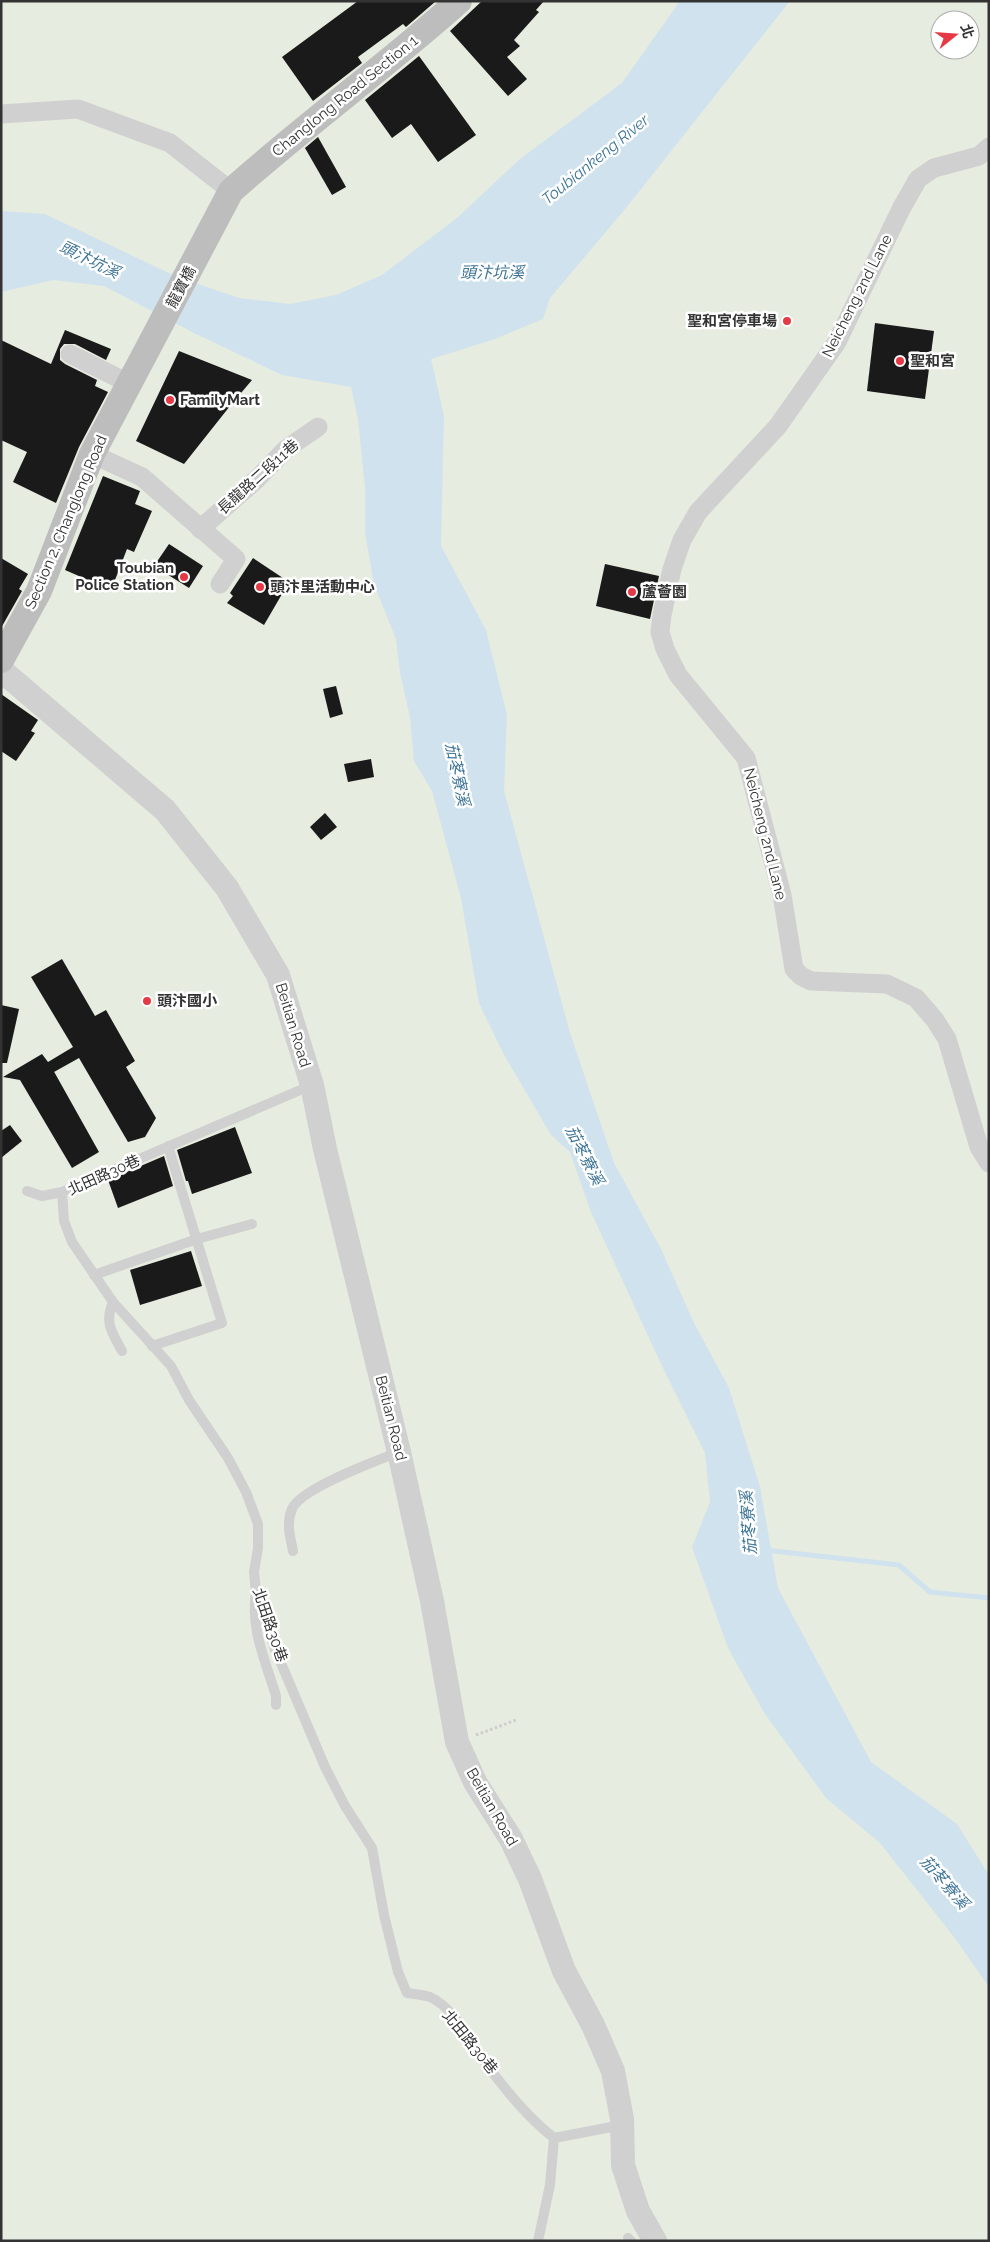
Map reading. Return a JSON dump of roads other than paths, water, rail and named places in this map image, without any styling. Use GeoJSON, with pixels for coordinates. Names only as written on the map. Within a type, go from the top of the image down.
{"type":"FeatureCollection","features":[{"type":"Feature","properties":{"kind":"main road","name":"Changlong Road Section 1"},"geometry":{"type":"LineString","coordinates":[[231,191],[410,45],[459,1]]}},
{"type":"Feature","properties":{"kind":"main road","name":"龍寶橋"},"geometry":{"type":"LineString","coordinates":[[130,384],[231,191]]}},
{"type":"Feature","properties":{"kind":"main road","name":"Section 2, Changlong Road"},"geometry":{"type":"LineString","coordinates":[[1,660],[39,591],[92,454],[130,384]]}},
{"type":"Feature","properties":{"kind":"street"},"geometry":{"type":"LineString","coordinates":[[1,114],[78,109],[170,143],[231,191]]}},
{"type":"Feature","properties":{"kind":"street","name":"Neicheng 2nd Lane"},"geometry":{"type":"LineString","coordinates":[[989,147],[979,156],[934,168],[918,179],[837,342],[778,426],[698,512],[682,540],[672,569],[660,632],[665,649],[678,675],[746,758],[782,895],[794,969],[810,981],[887,984],[916,998],[935,1020],[947,1039],[979,1147],[989,1163]]}},
{"type":"Feature","properties":{"kind":"street"},"geometry":{"type":"LineString","coordinates":[[70,354],[130,384]]}},
{"type":"Feature","properties":{"kind":"street","name":"長龍路二段11巷"},"geometry":{"type":"LineString","coordinates":[[200,529],[257,479],[286,449],[318,427]]}},
{"type":"Feature","properties":{"kind":"street"},"geometry":{"type":"LineString","coordinates":[[92,454],[142,477],[236,559],[220,584]]}},
{"type":"Feature","properties":{"kind":"street","name":"Beitian Road"},"geometry":{"type":"LineString","coordinates":[[1,670],[165,810],[227,888],[278,975],[312,1085],[327,1158],[399,1452],[432,1601],[457,1742],[475,1782],[511,1839],[530,1879],[564,1972],[593,2026],[613,2071],[622,2125],[623,2164],[638,2212],[655,2241]]}},
{"type":"Feature","properties":{"kind":"lane","name":"北田路30巷"},"geometry":{"type":"LineString","coordinates":[[312,1085],[62,1192],[64,1221],[72,1242],[113,1302],[171,1366],[190,1400],[228,1458],[246,1492],[258,1524],[258,1548],[254,1572],[256,1592],[275,1649],[325,1767],[345,1806],[372,1848],[384,1915],[398,1972],[407,1993],[430,1998],[449,2013],[466,2032],[483,2059],[525,2110],[554,2138]]}},
{"type":"Feature","properties":{"kind":"lane"},"geometry":{"type":"LineString","coordinates":[[152,1346],[222,1323],[168,1146]]}},
{"type":"Feature","properties":{"kind":"lane"},"geometry":{"type":"LineString","coordinates":[[27,1191],[42,1196],[62,1192]]}},
{"type":"Feature","properties":{"kind":"lane"},"geometry":{"type":"LineString","coordinates":[[94,1274],[196,1238],[252,1224]]}},
{"type":"Feature","properties":{"kind":"lane"},"geometry":{"type":"LineString","coordinates":[[113,1302],[108,1314],[111,1331],[122,1351]]}},
{"type":"Feature","properties":{"kind":"lane"},"geometry":{"type":"LineString","coordinates":[[293,1550],[288,1526],[292,1508],[304,1495],[399,1452]]}},
{"type":"Feature","properties":{"kind":"lane"},"geometry":{"type":"LineString","coordinates":[[256,1592],[253,1607],[254,1627],[276,1696],[276,1705]]}},
{"type":"Feature","properties":{"kind":"lane"},"geometry":{"type":"LineString","coordinates":[[538,2241],[550,2185],[554,2138],[622,2125]]}},
{"type":"Feature","properties":{"kind":"water"},"geometry":{"type":"Polygon","coordinates":[[[680,1],[790,1],[626,208],[550,298],[543,319],[495,339],[431,359],[444,416],[441,546],[486,630],[507,715],[504,791],[570,1033],[614,1163],[661,1249],[693,1321],[729,1388],[760,1487],[778,1588],[871,1762],[957,1824],[989,1875],[989,1987],[954,1937],[880,1843],[826,1798],[765,1714],[728,1648],[692,1547],[710,1502],[705,1453],[661,1364],[591,1212],[570,1152],[551,1135],[503,1053],[479,1003],[461,898],[432,791],[414,761],[410,717],[400,673],[396,639],[374,584],[365,533],[365,488],[358,419],[351,387],[282,375],[194,333],[104,286],[53,280],[1,292],[1,211],[45,214],[177,277],[239,298],[290,304],[336,295],[382,275],[457,218],[520,159],[622,83],[680,1]]]}},
{"type":"Feature","properties":{"kind":"waterway","name":"茄苳寮溪"},"geometry":{"type":"LineString","coordinates":[[765,1550],[899,1565],[930,1592],[989,1598]]}},
{"type":"Feature","properties":{"kind":"place","name":"聖和宮停車場"},"geometry":{"type":"Point","coordinates":[787,321]}},
{"type":"Feature","properties":{"kind":"place","name":"聖和宮"},"geometry":{"type":"Point","coordinates":[900,361]}},
{"type":"Feature","properties":{"kind":"place","name":"FamilyMart"},"geometry":{"type":"Point","coordinates":[170,400]}},
{"type":"Feature","properties":{"kind":"place","name":"Toubian Police Station"},"geometry":{"type":"Point","coordinates":[184,577]}},
{"type":"Feature","properties":{"kind":"place","name":"頭汴里活動中心"},"geometry":{"type":"Point","coordinates":[260,587]}},
{"type":"Feature","properties":{"kind":"place","name":"蘆薈園"},"geometry":{"type":"Point","coordinates":[632,592]}},
{"type":"Feature","properties":{"kind":"place","name":"頭汴國小"},"geometry":{"type":"Point","coordinates":[147,1001]}},
{"type":"Feature","properties":{"kind":"water label","name":"Toubiankeng River"},"geometry":{"type":"Point","coordinates":[595,159]}},
{"type":"Feature","properties":{"kind":"water label","name":"頭汴坑溪"},"geometry":{"type":"Point","coordinates":[90,259]}},
{"type":"Feature","properties":{"kind":"water label","name":"頭汴坑溪"},"geometry":{"type":"Point","coordinates":[492,272]}}]}
